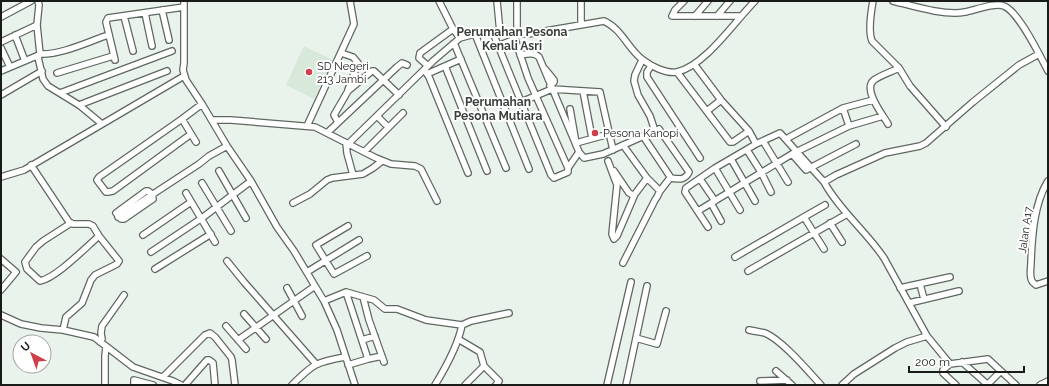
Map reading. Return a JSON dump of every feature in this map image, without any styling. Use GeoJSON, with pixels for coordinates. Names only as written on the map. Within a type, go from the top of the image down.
{"type":"FeatureCollection","features":[{"type":"Feature","properties":{"kind":"street"},"geometry":{"type":"LineString","coordinates":[[1,17],[30,1]]}},
{"type":"Feature","properties":{"kind":"street"},"geometry":{"type":"LineString","coordinates":[[38,1],[37,25],[40,54],[38,57],[43,79],[48,86],[79,105],[102,124]]}},
{"type":"Feature","properties":{"kind":"street"},"geometry":{"type":"LineString","coordinates":[[307,126],[354,24],[350,1]]}},
{"type":"Feature","properties":{"kind":"street"},"geometry":{"type":"LineString","coordinates":[[439,1],[453,29],[460,38]]}},
{"type":"Feature","properties":{"kind":"street"},"geometry":{"type":"LineString","coordinates":[[497,1],[500,33]]}},
{"type":"Feature","properties":{"kind":"street"},"geometry":{"type":"LineString","coordinates":[[517,1],[515,35],[520,55],[535,95],[568,168]]}},
{"type":"Feature","properties":{"kind":"street"},"geometry":{"type":"LineString","coordinates":[[581,1],[581,26]]}},
{"type":"Feature","properties":{"kind":"street"},"geometry":{"type":"LineString","coordinates":[[684,1],[675,10],[672,16],[741,16]]}},
{"type":"Feature","properties":{"kind":"street"},"geometry":{"type":"LineString","coordinates":[[695,16],[708,1]]}},
{"type":"Feature","properties":{"kind":"street"},"geometry":{"type":"LineString","coordinates":[[717,16],[730,1]]}},
{"type":"Feature","properties":{"kind":"street"},"geometry":{"type":"LineString","coordinates":[[353,175],[346,153],[347,144],[460,38],[475,34],[528,34],[604,21],[620,34],[642,60],[651,66],[670,72],[677,72],[694,64],[707,54],[755,1]]}},
{"type":"Feature","properties":{"kind":"street"},"geometry":{"type":"LineString","coordinates":[[873,1],[870,39],[899,68],[910,86],[946,127]]}},
{"type":"Feature","properties":{"kind":"street"},"geometry":{"type":"LineString","coordinates":[[893,1],[914,3],[956,13],[997,4],[1003,5],[1014,15],[1026,32],[1048,71]]}},
{"type":"Feature","properties":{"kind":"street"},"geometry":{"type":"LineString","coordinates":[[57,73],[114,58],[106,22],[108,18],[162,10],[184,4],[184,76],[227,146],[251,181],[277,227],[324,301],[337,330],[355,385]]}},
{"type":"Feature","properties":{"kind":"street"},"geometry":{"type":"LineString","coordinates":[[162,10],[170,40]]}},
{"type":"Feature","properties":{"kind":"street"},"geometry":{"type":"LineString","coordinates":[[145,13],[152,46]]}},
{"type":"Feature","properties":{"kind":"street"},"geometry":{"type":"LineString","coordinates":[[124,16],[133,51]]}},
{"type":"Feature","properties":{"kind":"street"},"geometry":{"type":"LineString","coordinates":[[1,42],[37,25]]}},
{"type":"Feature","properties":{"kind":"street"},"geometry":{"type":"LineString","coordinates":[[453,29],[420,53],[419,58],[427,70],[468,173]]}},
{"type":"Feature","properties":{"kind":"street"},"geometry":{"type":"LineString","coordinates":[[475,34],[529,169]]}},
{"type":"Feature","properties":{"kind":"street"},"geometry":{"type":"LineString","coordinates":[[493,34],[552,177],[554,178],[567,174],[569,171],[568,168],[579,152]]}},
{"type":"Feature","properties":{"kind":"street"},"geometry":{"type":"LineString","coordinates":[[15,35],[25,61]]}},
{"type":"Feature","properties":{"kind":"street"},"geometry":{"type":"LineString","coordinates":[[1,71],[40,54],[72,48],[108,35]]}},
{"type":"Feature","properties":{"kind":"street"},"geometry":{"type":"LineString","coordinates":[[498,46],[515,35]]}},
{"type":"Feature","properties":{"kind":"street"},"geometry":{"type":"LineString","coordinates":[[454,44],[506,168]]}},
{"type":"Feature","properties":{"kind":"street"},"geometry":{"type":"LineString","coordinates":[[1,48],[10,67]]}},
{"type":"Feature","properties":{"kind":"street"},"geometry":{"type":"LineString","coordinates":[[60,93],[172,51]]}},
{"type":"Feature","properties":{"kind":"street"},"geometry":{"type":"LineString","coordinates":[[338,122],[334,115],[348,91],[358,63],[353,57],[341,53]]}},
{"type":"Feature","properties":{"kind":"street"},"geometry":{"type":"LineString","coordinates":[[520,55],[530,53],[537,55],[543,68],[554,80],[551,87],[521,102]]}},
{"type":"Feature","properties":{"kind":"street"},"geometry":{"type":"LineString","coordinates":[[824,182],[885,153],[920,146],[934,138],[973,102],[1019,65],[1039,54]]}},
{"type":"Feature","properties":{"kind":"street"},"geometry":{"type":"LineString","coordinates":[[427,70],[445,66],[461,59]]}},
{"type":"Feature","properties":{"kind":"street"},"geometry":{"type":"LineString","coordinates":[[642,60],[634,81],[638,94],[657,130],[689,172],[687,176],[678,180],[671,178],[643,136]]}},
{"type":"Feature","properties":{"kind":"street"},"geometry":{"type":"LineString","coordinates":[[327,133],[402,63],[407,65]]}},
{"type":"Feature","properties":{"kind":"street"},"geometry":{"type":"LineString","coordinates":[[694,64],[721,100],[749,131],[756,144]]}},
{"type":"Feature","properties":{"kind":"street"},"geometry":{"type":"LineString","coordinates":[[445,66],[487,171]]}},
{"type":"Feature","properties":{"kind":"street"},"geometry":{"type":"LineString","coordinates":[[651,66],[647,72],[647,77],[700,158]]}},
{"type":"Feature","properties":{"kind":"street"},"geometry":{"type":"LineString","coordinates":[[888,124],[870,92],[871,83],[874,80],[899,68]]}},
{"type":"Feature","properties":{"kind":"street"},"geometry":{"type":"LineString","coordinates":[[1,95],[42,71]]}},
{"type":"Feature","properties":{"kind":"street"},"geometry":{"type":"LineString","coordinates":[[79,105],[166,71]]}},
{"type":"Feature","properties":{"kind":"street"},"geometry":{"type":"LineString","coordinates":[[348,91],[372,71],[374,71],[399,94]]}},
{"type":"Feature","properties":{"kind":"street"},"geometry":{"type":"LineString","coordinates":[[677,72],[730,142],[733,142],[749,131]]}},
{"type":"Feature","properties":{"kind":"street"},"geometry":{"type":"LineString","coordinates":[[1,177],[24,170],[184,76]]}},
{"type":"Feature","properties":{"kind":"street"},"geometry":{"type":"LineString","coordinates":[[551,87],[579,152],[584,158],[603,154],[657,130]]}},
{"type":"Feature","properties":{"kind":"street"},"geometry":{"type":"LineString","coordinates":[[551,87],[600,93],[613,150]]}},
{"type":"Feature","properties":{"kind":"street"},"geometry":{"type":"LineString","coordinates":[[583,91],[592,138]]}},
{"type":"Feature","properties":{"kind":"street"},"geometry":{"type":"LineString","coordinates":[[707,111],[721,100]]}},
{"type":"Feature","properties":{"kind":"street"},"geometry":{"type":"LineString","coordinates":[[786,139],[843,108],[874,100]]}},
{"type":"Feature","properties":{"kind":"street"},"geometry":{"type":"LineString","coordinates":[[191,134],[113,191],[106,192],[97,180],[99,177],[202,104]]}},
{"type":"Feature","properties":{"kind":"street"},"geometry":{"type":"LineString","coordinates":[[560,108],[573,109],[576,143]]}},
{"type":"Feature","properties":{"kind":"street"},"geometry":{"type":"LineString","coordinates":[[843,108],[849,126]]}},
{"type":"Feature","properties":{"kind":"street"},"geometry":{"type":"LineString","coordinates":[[364,152],[403,114]]}},
{"type":"Feature","properties":{"kind":"street"},"geometry":{"type":"LineString","coordinates":[[377,116],[388,127]]}},
{"type":"Feature","properties":{"kind":"street"},"geometry":{"type":"LineString","coordinates":[[698,211],[761,172],[849,126],[883,116]]}},
{"type":"Feature","properties":{"kind":"street"},"geometry":{"type":"LineString","coordinates":[[182,119],[196,142]]}},
{"type":"Feature","properties":{"kind":"street"},"geometry":{"type":"LineString","coordinates":[[212,120],[307,126],[327,133],[382,161],[391,164],[415,166],[421,169],[437,201]]}},
{"type":"Feature","properties":{"kind":"street"},"geometry":{"type":"LineString","coordinates":[[708,227],[685,190],[715,168],[756,144],[780,133],[786,139],[805,170],[812,168],[856,144]]}},
{"type":"Feature","properties":{"kind":"street"},"geometry":{"type":"LineString","coordinates":[[576,143],[609,134]]}},
{"type":"Feature","properties":{"kind":"street"},"geometry":{"type":"LineString","coordinates":[[763,141],[788,182]]}},
{"type":"Feature","properties":{"kind":"street"},"geometry":{"type":"LineString","coordinates":[[623,145],[647,178],[660,191]]}},
{"type":"Feature","properties":{"kind":"street"},"geometry":{"type":"LineString","coordinates":[[118,217],[209,156],[227,146]]}},
{"type":"Feature","properties":{"kind":"street"},"geometry":{"type":"LineString","coordinates":[[747,150],[761,172],[771,192]]}},
{"type":"Feature","properties":{"kind":"street"},"geometry":{"type":"LineString","coordinates":[[603,154],[629,193],[632,195],[635,194]]}},
{"type":"Feature","properties":{"kind":"street"},"geometry":{"type":"LineString","coordinates":[[731,159],[755,201]]}},
{"type":"Feature","properties":{"kind":"street"},"geometry":{"type":"LineString","coordinates":[[293,204],[310,194],[327,180],[363,174],[374,168],[382,161]]}},
{"type":"Feature","properties":{"kind":"street"},"geometry":{"type":"LineString","coordinates":[[608,161],[617,185],[612,234],[614,239],[635,194],[647,178]]}},
{"type":"Feature","properties":{"kind":"street"},"geometry":{"type":"LineString","coordinates":[[32,165],[71,223]]}},
{"type":"Feature","properties":{"kind":"street"},"geometry":{"type":"LineString","coordinates":[[715,168],[740,210]]}},
{"type":"Feature","properties":{"kind":"street"},"geometry":{"type":"LineString","coordinates":[[812,168],[847,214],[876,246],[927,336],[950,364]]}},
{"type":"Feature","properties":{"kind":"street"},"geometry":{"type":"LineString","coordinates":[[219,171],[246,218]]}},
{"type":"Feature","properties":{"kind":"street"},"geometry":{"type":"LineString","coordinates":[[623,263],[660,191],[671,178]]}},
{"type":"Feature","properties":{"kind":"street"},"geometry":{"type":"LineString","coordinates":[[700,179],[713,202],[721,221]]}},
{"type":"Feature","properties":{"kind":"street"},"geometry":{"type":"LineString","coordinates":[[151,252],[202,218],[251,181]]}},
{"type":"Feature","properties":{"kind":"street","name":"Jalan A17"},"geometry":{"type":"LineString","coordinates":[[1048,181],[1041,196],[1032,236],[1031,278],[1036,285],[1048,281]]}},
{"type":"Feature","properties":{"kind":"street"},"geometry":{"type":"LineString","coordinates":[[202,183],[231,231]]}},
{"type":"Feature","properties":{"kind":"street"},"geometry":{"type":"LineString","coordinates":[[186,193],[215,242]]}},
{"type":"Feature","properties":{"kind":"street"},"geometry":{"type":"LineString","coordinates":[[143,235],[191,202]]}},
{"type":"Feature","properties":{"kind":"street"},"geometry":{"type":"LineString","coordinates":[[735,257],[825,205]]}},
{"type":"Feature","properties":{"kind":"street"},"geometry":{"type":"LineString","coordinates":[[748,271],[847,214]]}},
{"type":"Feature","properties":{"kind":"street"},"geometry":{"type":"LineString","coordinates":[[804,217],[815,232],[824,249]]}},
{"type":"Feature","properties":{"kind":"street"},"geometry":{"type":"LineString","coordinates":[[63,330],[66,317],[82,303],[94,276],[117,264],[119,261],[99,236],[92,224],[71,223],[43,241],[36,247],[25,262],[27,269],[40,280],[46,280],[99,236]]}},
{"type":"Feature","properties":{"kind":"street"},"geometry":{"type":"LineString","coordinates":[[830,224],[842,242]]}},
{"type":"Feature","properties":{"kind":"street"},"geometry":{"type":"LineString","coordinates":[[348,226],[316,245],[334,274],[367,256]]}},
{"type":"Feature","properties":{"kind":"street"},"geometry":{"type":"LineString","coordinates":[[154,270],[211,234]]}},
{"type":"Feature","properties":{"kind":"street"},"geometry":{"type":"LineString","coordinates":[[307,272],[359,240]]}},
{"type":"Feature","properties":{"kind":"street"},"geometry":{"type":"LineString","coordinates":[[1,259],[16,272],[1,290]]}},
{"type":"Feature","properties":{"kind":"street"},"geometry":{"type":"LineString","coordinates":[[227,261],[316,364]]}},
{"type":"Feature","properties":{"kind":"street"},"geometry":{"type":"LineString","coordinates":[[900,288],[950,277]]}},
{"type":"Feature","properties":{"kind":"street"},"geometry":{"type":"LineString","coordinates":[[607,385],[631,282]]}},
{"type":"Feature","properties":{"kind":"street"},"geometry":{"type":"LineString","coordinates":[[920,284],[924,299]]}},
{"type":"Feature","properties":{"kind":"street"},"geometry":{"type":"LineString","coordinates":[[237,339],[256,327],[269,316],[273,316],[315,286]]}},
{"type":"Feature","properties":{"kind":"street"},"geometry":{"type":"LineString","coordinates":[[626,385],[647,286]]}},
{"type":"Feature","properties":{"kind":"street"},"geometry":{"type":"LineString","coordinates":[[287,288],[302,316]]}},
{"type":"Feature","properties":{"kind":"street"},"geometry":{"type":"LineString","coordinates":[[909,303],[959,291]]}},
{"type":"Feature","properties":{"kind":"street"},"geometry":{"type":"LineString","coordinates":[[324,301],[346,292],[374,300],[385,309],[396,309],[426,320],[462,325],[471,321],[509,313]]}},
{"type":"Feature","properties":{"kind":"street"},"geometry":{"type":"LineString","coordinates":[[346,292],[368,358]]}},
{"type":"Feature","properties":{"kind":"street"},"geometry":{"type":"LineString","coordinates":[[100,342],[102,339],[100,333],[102,326],[124,295]]}},
{"type":"Feature","properties":{"kind":"street"},"geometry":{"type":"LineString","coordinates":[[363,297],[384,362]]}},
{"type":"Feature","properties":{"kind":"street"},"geometry":{"type":"LineString","coordinates":[[636,338],[657,344],[666,311]]}},
{"type":"Feature","properties":{"kind":"street"},"geometry":{"type":"LineString","coordinates":[[244,314],[266,339]]}},
{"type":"Feature","properties":{"kind":"street"},"geometry":{"type":"LineString","coordinates":[[1,315],[27,325],[63,330],[94,337],[133,367],[181,385]]}},
{"type":"Feature","properties":{"kind":"street"},"geometry":{"type":"LineString","coordinates":[[435,385],[458,339],[462,325]]}},
{"type":"Feature","properties":{"kind":"street"},"geometry":{"type":"LineString","coordinates":[[226,326],[246,349]]}},
{"type":"Feature","properties":{"kind":"street"},"geometry":{"type":"LineString","coordinates":[[749,330],[765,334],[773,338],[821,385]]}},
{"type":"Feature","properties":{"kind":"street"},"geometry":{"type":"LineString","coordinates":[[163,378],[205,335],[210,333],[231,357],[235,385]]}},
{"type":"Feature","properties":{"kind":"street"},"geometry":{"type":"LineString","coordinates":[[362,340],[375,336]]}},
{"type":"Feature","properties":{"kind":"street"},"geometry":{"type":"LineString","coordinates":[[842,385],[854,374],[895,348],[907,342],[927,336]]}},
{"type":"Feature","properties":{"kind":"street"},"geometry":{"type":"LineString","coordinates":[[458,339],[480,352],[484,366],[499,382],[496,385]]}},
{"type":"Feature","properties":{"kind":"street"},"geometry":{"type":"LineString","coordinates":[[105,385],[106,347]]}},
{"type":"Feature","properties":{"kind":"street"},"geometry":{"type":"LineString","coordinates":[[348,365],[368,358],[382,356]]}},
{"type":"Feature","properties":{"kind":"street"},"geometry":{"type":"LineString","coordinates":[[292,385],[304,372],[316,364],[345,357]]}},
{"type":"Feature","properties":{"kind":"street"},"geometry":{"type":"LineString","coordinates":[[956,385],[943,373],[943,370],[950,364],[988,359],[1016,385]]}},
{"type":"Feature","properties":{"kind":"street"},"geometry":{"type":"LineString","coordinates":[[185,385],[207,360],[213,364],[215,385]]}},
{"type":"Feature","properties":{"kind":"street"},"geometry":{"type":"LineString","coordinates":[[962,362],[988,385],[1001,371]]}},
{"type":"Feature","properties":{"kind":"street"},"geometry":{"type":"LineString","coordinates":[[465,385],[484,366]]}},
{"type":"Feature","properties":{"kind":"street"},"geometry":{"type":"LineString","coordinates":[[776,371],[792,385]]}},
{"type":"Feature","properties":{"kind":"street"},"geometry":{"type":"LineString","coordinates":[[134,385],[134,380],[153,385],[155,375]]}},
{"type":"Feature","properties":{"kind":"street"},"geometry":{"type":"LineString","coordinates":[[760,381],[787,380]]}},
{"type":"Feature","properties":{"kind":"street"},"geometry":{"type":"LineString","coordinates":[[1040,385],[1048,381]]}},
{"type":"Feature","properties":{"kind":"shaded area","name":"SD Negeri 213 Jambi"},"geometry":{"type":"Polygon","coordinates":[[[304,46],[333,60],[314,99],[286,85],[304,46]]]}},
{"type":"Feature","properties":{"kind":"place","name":"SD Negeri 213 Jambi"},"geometry":{"type":"Point","coordinates":[309,72]}},
{"type":"Feature","properties":{"kind":"place","name":"Pesona Kanopi"},"geometry":{"type":"Point","coordinates":[595,133]}},
{"type":"Feature","properties":{"kind":"district","name":"Perumahan Pesona Kenali Asri"},"geometry":{"type":"Point","coordinates":[512,39]}},
{"type":"Feature","properties":{"kind":"district","name":"Perumahan Pesona Mutiara"},"geometry":{"type":"Point","coordinates":[498,109]}}]}
